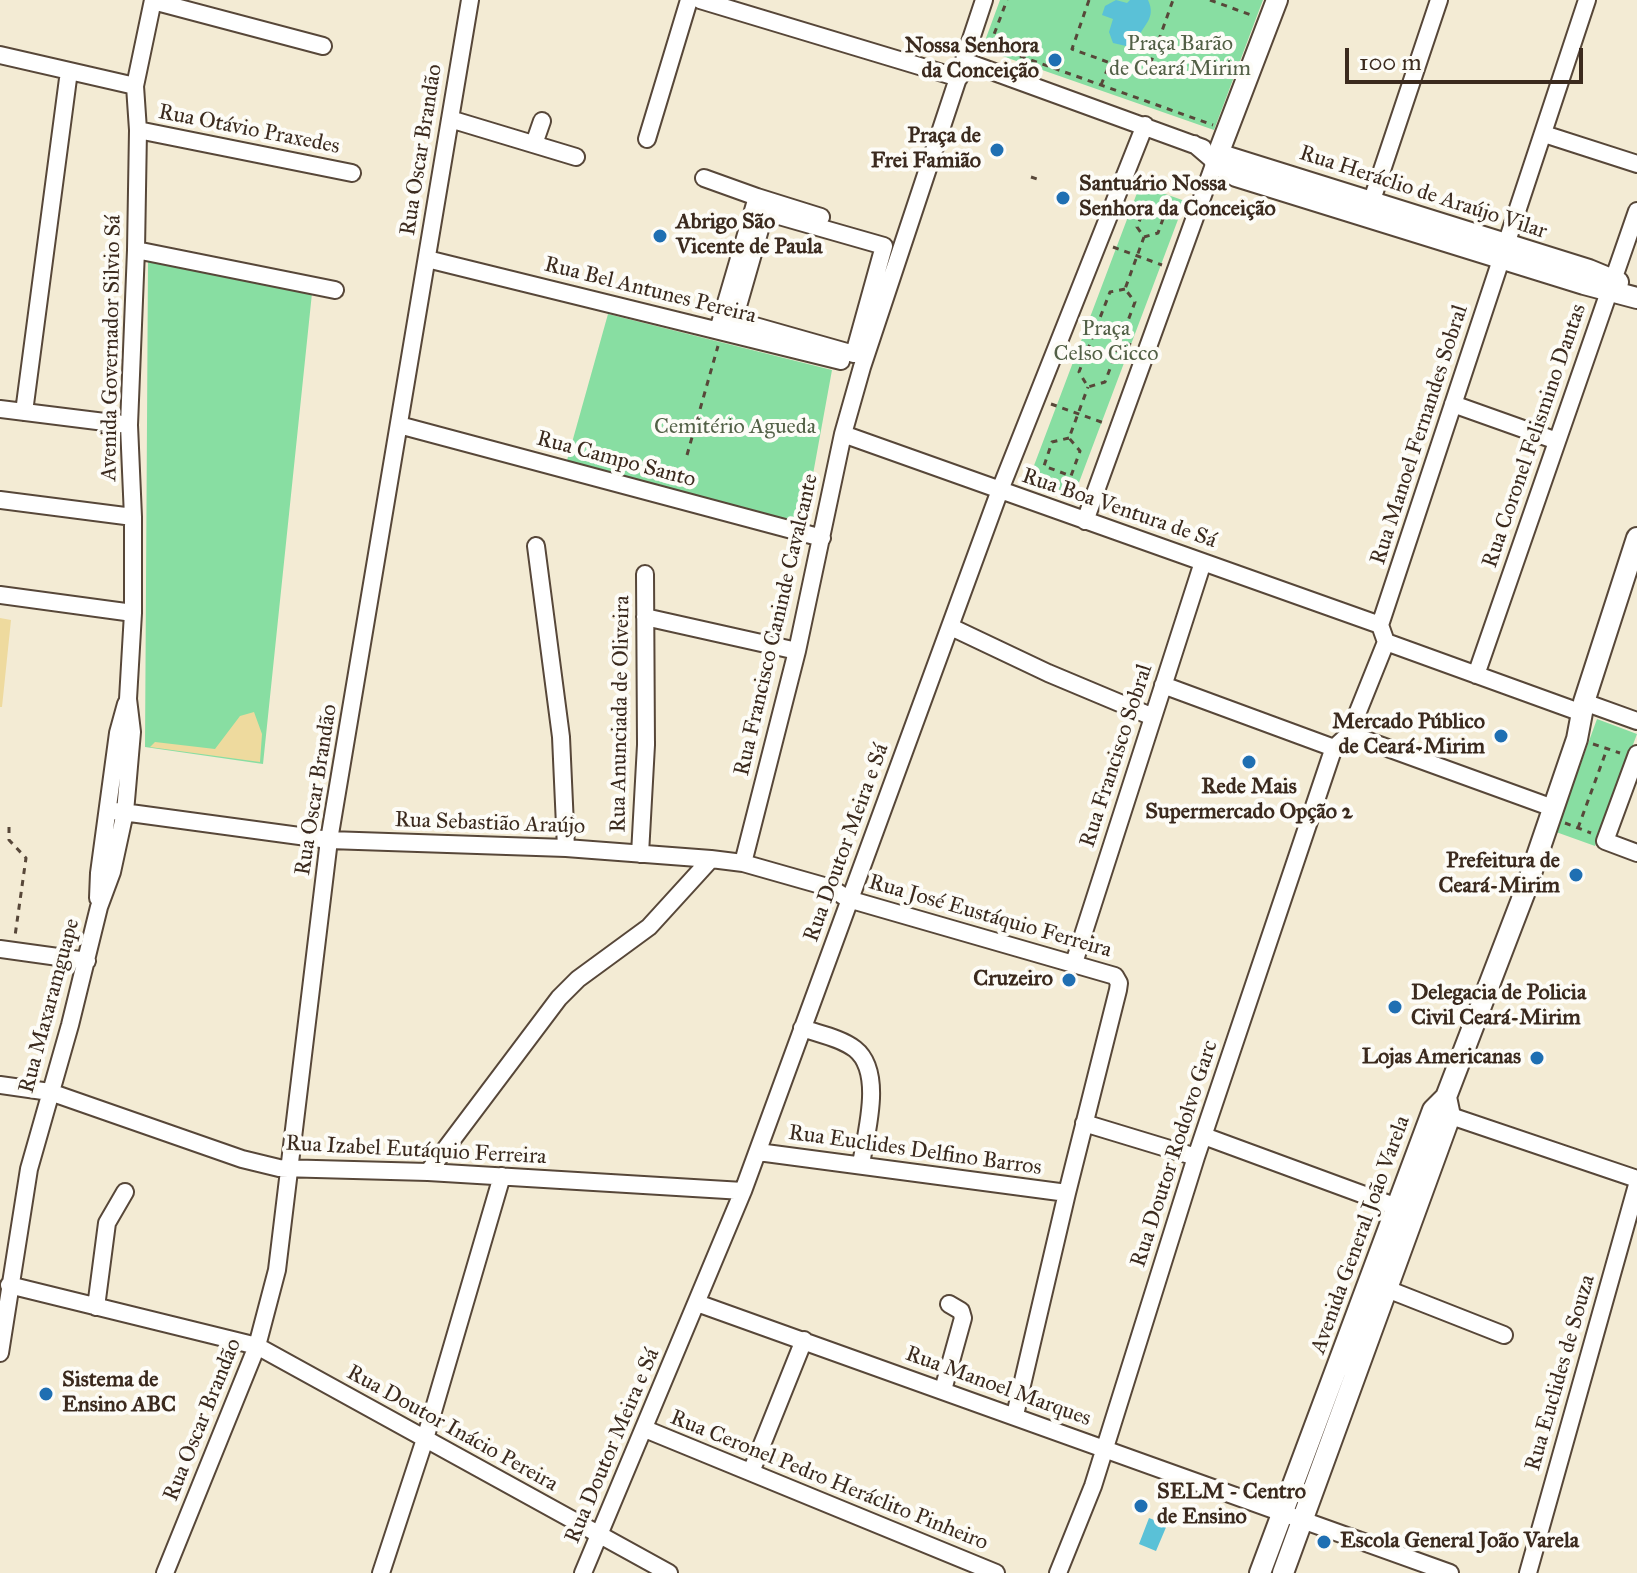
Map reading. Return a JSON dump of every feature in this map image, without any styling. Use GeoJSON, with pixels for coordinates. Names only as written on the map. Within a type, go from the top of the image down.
{"type":"FeatureCollection","features":[{"type":"Feature","properties":{"kind":"main road"},"geometry":{"type":"LineString","coordinates":[[1217,158],[1277,0]]}},
{"type":"Feature","properties":{"kind":"main road","name":"Rua Heráclio de Araújo Vilar"},"geometry":{"type":"LineString","coordinates":[[1217,158],[1610,285]]}},
{"type":"Feature","properties":{"kind":"main road"},"geometry":{"type":"LineString","coordinates":[[1610,285],[1637,288]]}},
{"type":"Feature","properties":{"kind":"main road"},"geometry":{"type":"LineString","coordinates":[[1610,285],[1637,298]]}},
{"type":"Feature","properties":{"kind":"main road","name":"Avenida General João Varela"},"geometry":{"type":"LineString","coordinates":[[1293,1517],[1397,1207],[1443,1108],[1524,894],[1558,815],[1583,707],[1637,538]]}},
{"type":"Feature","properties":{"kind":"main road"},"geometry":{"type":"LineString","coordinates":[[1260,1573],[1293,1517],[1387,1289],[1443,1108]]}},
{"type":"Feature","properties":{"kind":"main road"},"geometry":{"type":"LineString","coordinates":[[1283,1573],[1293,1517]]}},
{"type":"Feature","properties":{"kind":"street"},"geometry":{"type":"LineString","coordinates":[[153,0],[323,46]]}},
{"type":"Feature","properties":{"kind":"street","name":"Avenida Governador Silvio Sá"},"geometry":{"type":"LineString","coordinates":[[116,811],[132,732],[128,699],[133,613],[129,425],[136,250],[138,130],[135,86],[153,0]]}},
{"type":"Feature","properties":{"kind":"street","name":"Rua Oscar Brandão"},"geometry":{"type":"LineString","coordinates":[[165,1573],[257,1346],[277,1270],[329,840],[470,0]]}},
{"type":"Feature","properties":{"kind":"street"},"geometry":{"type":"LineString","coordinates":[[647,139],[689,0]]}},
{"type":"Feature","properties":{"kind":"street","name":"Rua Heráclio de Araújo Vilar"},"geometry":{"type":"LineString","coordinates":[[700,0],[961,70],[1145,125],[1194,144],[1217,158]]}},
{"type":"Feature","properties":{"kind":"street","name":"Rua Francisco Caninde Cavalcante"},"geometry":{"type":"LineString","coordinates":[[743,863],[797,651],[843,434],[862,367],[984,0]]}},
{"type":"Feature","properties":{"kind":"street"},"geometry":{"type":"LineString","coordinates":[[1369,209],[1439,0]]}},
{"type":"Feature","properties":{"kind":"street","name":"Rua Manoel Fernandes Sobral"},"geometry":{"type":"LineString","coordinates":[[1380,625],[1587,0]]}},
{"type":"Feature","properties":{"kind":"street"},"geometry":{"type":"LineString","coordinates":[[0,55],[135,86]]}},
{"type":"Feature","properties":{"kind":"street"},"geometry":{"type":"LineString","coordinates":[[24,412],[69,71]]}},
{"type":"Feature","properties":{"kind":"street"},"geometry":{"type":"LineString","coordinates":[[450,119],[576,157]]}},
{"type":"Feature","properties":{"kind":"street"},"geometry":{"type":"LineString","coordinates":[[534,144],[542,121]]}},
{"type":"Feature","properties":{"kind":"street","name":"Rua Doutor Meira e Sá"},"geometry":{"type":"LineString","coordinates":[[583,1573],[743,1191],[1000,490],[1145,125]]}},
{"type":"Feature","properties":{"kind":"street","name":"Rua Otávio Praxedes"},"geometry":{"type":"LineString","coordinates":[[138,130],[352,173]]}},
{"type":"Feature","properties":{"kind":"street"},"geometry":{"type":"LineString","coordinates":[[1544,134],[1637,164]]}},
{"type":"Feature","properties":{"kind":"street"},"geometry":{"type":"LineString","coordinates":[[1085,521],[1217,158]]}},
{"type":"Feature","properties":{"kind":"street"},"geometry":{"type":"LineString","coordinates":[[704,178],[761,204],[884,246],[854,354],[734,320],[761,204]]}},
{"type":"Feature","properties":{"kind":"street"},"geometry":{"type":"LineString","coordinates":[[761,204],[903,242]]}},
{"type":"Feature","properties":{"kind":"street"},"geometry":{"type":"LineString","coordinates":[[718,330],[761,204]]}},
{"type":"Feature","properties":{"kind":"street","name":"Rua Coronel Felismino Dantas"},"geometry":{"type":"LineString","coordinates":[[1476,675],[1637,211]]}},
{"type":"Feature","properties":{"kind":"street"},"geometry":{"type":"LineString","coordinates":[[136,250],[335,290]]}},
{"type":"Feature","properties":{"kind":"street","name":"Rua Bel Antunes Pereira"},"geometry":{"type":"LineString","coordinates":[[427,259],[862,367]]}},
{"type":"Feature","properties":{"kind":"street"},"geometry":{"type":"LineString","coordinates":[[1453,404],[1557,441]]}},
{"type":"Feature","properties":{"kind":"street"},"geometry":{"type":"LineString","coordinates":[[0,409],[129,425]]}},
{"type":"Feature","properties":{"kind":"street","name":"Rua Campo Santo"},"geometry":{"type":"LineString","coordinates":[[399,425],[822,538]]}},
{"type":"Feature","properties":{"kind":"street","name":"Rua Boa Ventura de Sá"},"geometry":{"type":"LineString","coordinates":[[843,434],[1380,625]]}},
{"type":"Feature","properties":{"kind":"street"},"geometry":{"type":"LineString","coordinates":[[0,500],[133,517]]}},
{"type":"Feature","properties":{"kind":"street"},"geometry":{"type":"LineString","coordinates":[[536,546],[561,737],[566,848]]}},
{"type":"Feature","properties":{"kind":"street","name":"Rua Francisco Sobral"},"geometry":{"type":"LineString","coordinates":[[1074,963],[1203,562]]}},
{"type":"Feature","properties":{"kind":"street","name":"Rua Anunciada de Oliveira"},"geometry":{"type":"LineString","coordinates":[[640,854],[646,745],[645,574]]}},
{"type":"Feature","properties":{"kind":"street"},"geometry":{"type":"LineString","coordinates":[[0,595],[133,613]]}},
{"type":"Feature","properties":{"kind":"street"},"geometry":{"type":"LineString","coordinates":[[645,617],[797,651]]}},
{"type":"Feature","properties":{"kind":"street"},"geometry":{"type":"LineString","coordinates":[[1163,685],[1334,748],[1349,734],[1386,642],[1380,625]]}},
{"type":"Feature","properties":{"kind":"street"},"geometry":{"type":"LineString","coordinates":[[951,627],[1048,673],[1153,717]]}},
{"type":"Feature","properties":{"kind":"street"},"geometry":{"type":"LineString","coordinates":[[1386,642],[1476,675],[1637,721]]}},
{"type":"Feature","properties":{"kind":"street"},"geometry":{"type":"LineString","coordinates":[[1349,734],[1558,815]]}},
{"type":"Feature","properties":{"kind":"street","name":"Rua Doutor Rodolvo Garc"},"geometry":{"type":"LineString","coordinates":[[1058,1573],[1076,1533],[1196,1157],[1334,748]]}},
{"type":"Feature","properties":{"kind":"street"},"geometry":{"type":"LineString","coordinates":[[1636,756],[1605,841],[1637,853]]}},
{"type":"Feature","properties":{"kind":"street","name":"Rua Sebastião Araújo"},"geometry":{"type":"LineString","coordinates":[[116,811],[329,840],[566,848],[711,859],[743,863],[831,888],[848,899]]}},
{"type":"Feature","properties":{"kind":"street","name":"Rua Maxaramguape"},"geometry":{"type":"LineString","coordinates":[[0,1353],[29,1169],[99,907],[112,872],[116,811]]}},
{"type":"Feature","properties":{"kind":"street"},"geometry":{"type":"LineString","coordinates":[[428,1172],[559,998],[578,979],[649,927],[711,859]]}},
{"type":"Feature","properties":{"kind":"street","name":"Rua José Eustáquio Ferreira"},"geometry":{"type":"LineString","coordinates":[[848,899],[1074,963],[1118,979],[1118,990],[1084,1123]]}},
{"type":"Feature","properties":{"kind":"street"},"geometry":{"type":"LineString","coordinates":[[6,950],[87,961]]}},
{"type":"Feature","properties":{"kind":"street"},"geometry":{"type":"LineString","coordinates":[[802,1028],[848,1045],[866,1061],[871,1081],[861,1164]]}},
{"type":"Feature","properties":{"kind":"street","name":"Rua Izabel Eutáquio Ferreira"},"geometry":{"type":"LineString","coordinates":[[0,1085],[50,1092],[262,1165],[291,1169],[428,1172],[743,1191]]}},
{"type":"Feature","properties":{"kind":"street"},"geometry":{"type":"LineString","coordinates":[[1443,1108],[1637,1179]]}},
{"type":"Feature","properties":{"kind":"street"},"geometry":{"type":"LineString","coordinates":[[1015,1415],[1084,1123],[1196,1157]]}},
{"type":"Feature","properties":{"kind":"street"},"geometry":{"type":"LineString","coordinates":[[1204,1136],[1397,1207]]}},
{"type":"Feature","properties":{"kind":"street","name":"Rua Euclides Delfino Barros"},"geometry":{"type":"LineString","coordinates":[[758,1152],[1067,1193]]}},
{"type":"Feature","properties":{"kind":"street"},"geometry":{"type":"LineString","coordinates":[[381,1573],[425,1439],[502,1176]]}},
{"type":"Feature","properties":{"kind":"street","name":"Rua Euclides de Souza"},"geometry":{"type":"LineString","coordinates":[[1528,1573],[1637,1185]]}},
{"type":"Feature","properties":{"kind":"street"},"geometry":{"type":"LineString","coordinates":[[96,1307],[107,1223],[125,1192]]}},
{"type":"Feature","properties":{"kind":"street","name":"Rua Doutor Inácio Pereira"},"geometry":{"type":"LineString","coordinates":[[9,1285],[257,1346],[669,1573]]}},
{"type":"Feature","properties":{"kind":"street"},"geometry":{"type":"LineString","coordinates":[[1387,1289],[1504,1335]]}},
{"type":"Feature","properties":{"kind":"street","name":"Rua Manoel Marques"},"geometry":{"type":"LineString","coordinates":[[697,1303],[1450,1573]]}},
{"type":"Feature","properties":{"kind":"street"},"geometry":{"type":"LineString","coordinates":[[943,1390],[963,1318],[961,1311],[949,1304]]}},
{"type":"Feature","properties":{"kind":"street"},"geometry":{"type":"LineString","coordinates":[[751,1472],[804,1340]]}},
{"type":"Feature","properties":{"kind":"street","name":"Rua Ceronel Pedro Heráclito Pinheiro"},"geometry":{"type":"LineString","coordinates":[[645,1429],[996,1573]]}},
{"type":"Feature","properties":{"kind":"path"},"geometry":{"type":"LineString","coordinates":[[1007,0],[990,45],[1210,124]]}},
{"type":"Feature","properties":{"kind":"path"},"geometry":{"type":"LineString","coordinates":[[1089,0],[1072,49],[1146,76],[1173,0]]}},
{"type":"Feature","properties":{"kind":"path"},"geometry":{"type":"LineString","coordinates":[[1210,0],[1251,15]]}},
{"type":"Feature","properties":{"kind":"path"},"geometry":{"type":"LineString","coordinates":[[1101,85],[1110,63]]}},
{"type":"Feature","properties":{"kind":"path"},"geometry":{"type":"LineString","coordinates":[[1031,177],[1037,179]]}},
{"type":"Feature","properties":{"kind":"path"},"geometry":{"type":"LineString","coordinates":[[1144,209],[1164,216],[1158,233],[1144,237],[1137,227],[1144,209]]}},
{"type":"Feature","properties":{"kind":"path"},"geometry":{"type":"LineString","coordinates":[[1125,289],[1144,237]]}},
{"type":"Feature","properties":{"kind":"path"},"geometry":{"type":"LineString","coordinates":[[1098,242],[1176,270]]}},
{"type":"Feature","properties":{"kind":"path"},"geometry":{"type":"LineString","coordinates":[[1088,387],[1079,372],[1094,332],[1110,292],[1125,289]]}},
{"type":"Feature","properties":{"kind":"path"},"geometry":{"type":"LineString","coordinates":[[1088,387],[1105,382],[1135,302],[1125,289]]}},
{"type":"Feature","properties":{"kind":"path"},"geometry":{"type":"LineString","coordinates":[[1067,321],[1146,351]]}},
{"type":"Feature","properties":{"kind":"path"},"geometry":{"type":"LineString","coordinates":[[687,455],[719,341],[718,330]]}},
{"type":"Feature","properties":{"kind":"path"},"geometry":{"type":"LineString","coordinates":[[1069,438],[1088,387]]}},
{"type":"Feature","properties":{"kind":"path"},"geometry":{"type":"LineString","coordinates":[[1036,399],[1119,428]]}},
{"type":"Feature","properties":{"kind":"path"},"geometry":{"type":"LineString","coordinates":[[1069,438],[1080,451],[1071,476],[1044,466],[1052,442],[1069,438]]}},
{"type":"Feature","properties":{"kind":"path"},"geometry":{"type":"LineString","coordinates":[[1591,743],[1636,756]]}},
{"type":"Feature","properties":{"kind":"path"},"geometry":{"type":"LineString","coordinates":[[1578,828],[1607,749]]}},
{"type":"Feature","properties":{"kind":"path"},"geometry":{"type":"LineString","coordinates":[[1558,815],[1578,828],[1606,838]]}},
{"type":"Feature","properties":{"kind":"path"},"geometry":{"type":"LineString","coordinates":[[6,950],[26,858],[9,840],[9,827]]}},
{"type":"Feature","properties":{"kind":"green space","name":"Praça Barão de Ceará Mirim"},"geometry":{"type":"Polygon","coordinates":[[[1000,0],[1263,0],[1214,130],[982,49],[1000,0]]]}},
{"type":"Feature","properties":{"kind":"green space","name":"Praça Celso Cicco"},"geometry":{"type":"Polygon","coordinates":[[[1140,185],[1185,201],[1072,501],[1027,484],[1140,185]]]}},
{"type":"Feature","properties":{"kind":"green space"},"geometry":{"type":"Polygon","coordinates":[[[148,260],[312,293],[263,764],[145,747],[148,260]]]}},
{"type":"Feature","properties":{"kind":"green space","name":"Cemitério Agueda"},"geometry":{"type":"Polygon","coordinates":[[[608,314],[832,370],[803,529],[566,464],[608,314]]]}},
{"type":"Feature","properties":{"kind":"green space"},"geometry":{"type":"Polygon","coordinates":[[[1597,719],[1637,734],[1595,846],[1556,832],[1597,719]]]}},
{"type":"Feature","properties":{"kind":"sand"},"geometry":{"type":"Polygon","coordinates":[[[0,618],[11,620],[2,707],[0,707],[0,618]]]}},
{"type":"Feature","properties":{"kind":"sand"},"geometry":{"type":"Polygon","coordinates":[[[254,712],[262,734],[260,762],[150,747],[155,742],[215,749],[240,716],[254,712]]]}},
{"type":"Feature","properties":{"kind":"water"},"geometry":{"type":"Polygon","coordinates":[[[1116,0],[1127,3],[1130,0],[1148,0],[1150,7],[1150,17],[1137,41],[1126,46],[1113,43],[1109,32],[1113,19],[1102,15],[1105,6],[1116,0]]]}},
{"type":"Feature","properties":{"kind":"water"},"geometry":{"type":"Polygon","coordinates":[[[1149,1518],[1167,1525],[1156,1551],[1139,1544],[1149,1518]]]}},
{"type":"Feature","properties":{"kind":"place","name":"Nossa Senhora da Conceição"},"geometry":{"type":"Point","coordinates":[1055,60]}},
{"type":"Feature","properties":{"kind":"place","name":"Praça de Frei Famião"},"geometry":{"type":"Point","coordinates":[997,150]}},
{"type":"Feature","properties":{"kind":"place","name":"Santuário Nossa Senhora da Conceição"},"geometry":{"type":"Point","coordinates":[1063,198]}},
{"type":"Feature","properties":{"kind":"place","name":"Abrigo São Vicente de Paula"},"geometry":{"type":"Point","coordinates":[660,236]}},
{"type":"Feature","properties":{"kind":"place","name":"Mercado Público de Ceará-Mirim"},"geometry":{"type":"Point","coordinates":[1501,736]}},
{"type":"Feature","properties":{"kind":"place","name":"Rede Mais Supermercado Opção 2"},"geometry":{"type":"Point","coordinates":[1249,762]}},
{"type":"Feature","properties":{"kind":"place","name":"Prefeitura de Ceará-Mirim"},"geometry":{"type":"Point","coordinates":[1576,875]}},
{"type":"Feature","properties":{"kind":"place","name":"Cruzeiro"},"geometry":{"type":"Point","coordinates":[1069,980]}},
{"type":"Feature","properties":{"kind":"place","name":"Delegacia de Policia Civil Ceará-Mirim"},"geometry":{"type":"Point","coordinates":[1395,1007]}},
{"type":"Feature","properties":{"kind":"place","name":"Lojas Americanas"},"geometry":{"type":"Point","coordinates":[1537,1058]}},
{"type":"Feature","properties":{"kind":"place","name":"Sistema de Ensino ABC"},"geometry":{"type":"Point","coordinates":[46,1394]}},
{"type":"Feature","properties":{"kind":"place","name":"SELM - Centro de Ensino"},"geometry":{"type":"Point","coordinates":[1141,1506]}},
{"type":"Feature","properties":{"kind":"place","name":"Escola General João Varela"},"geometry":{"type":"Point","coordinates":[1324,1542]}}]}
